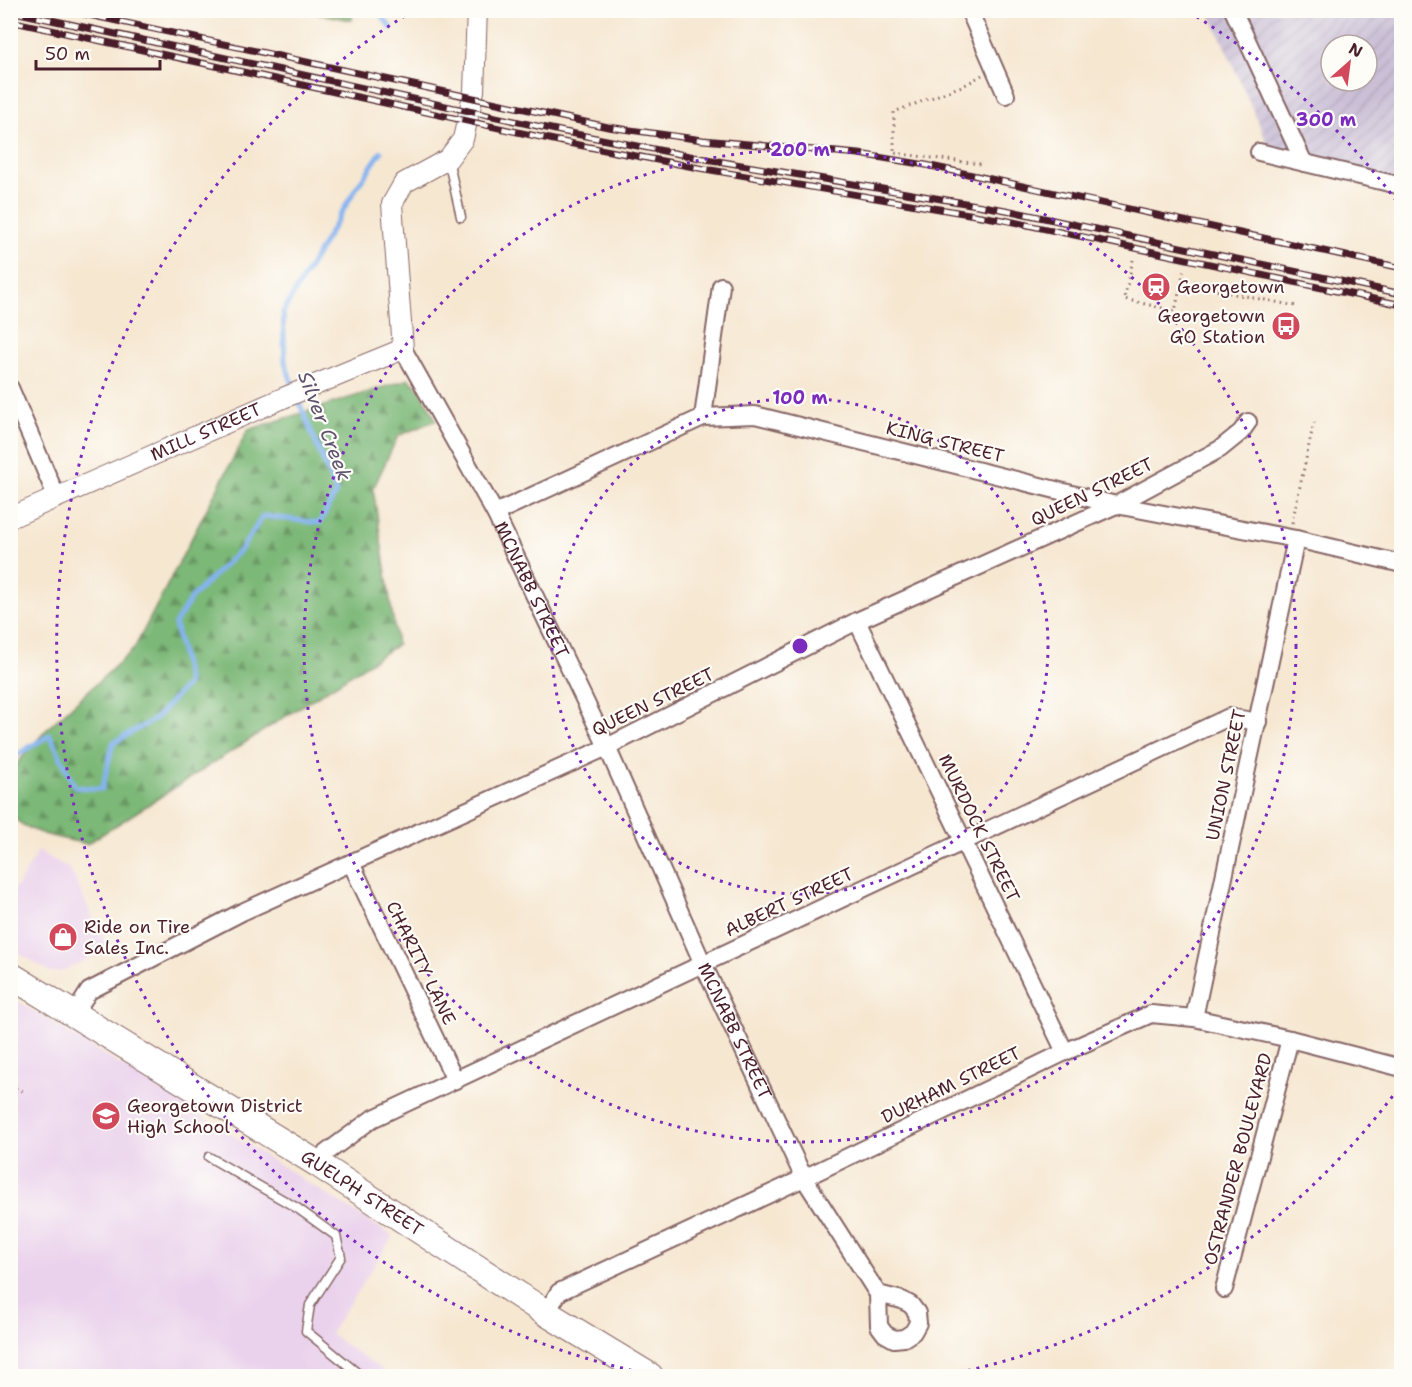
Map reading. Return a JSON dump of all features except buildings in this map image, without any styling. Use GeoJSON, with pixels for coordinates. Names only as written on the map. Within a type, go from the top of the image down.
{"type":"FeatureCollection","features":[{"type":"Feature","properties":{"kind":"main road","name":"GUELPH STREET"},"geometry":{"type":"LineString","coordinates":[[10,975],[318,1164],[546,1313],[650,1377]]}},
{"type":"Feature","properties":{"kind":"street","name":"MCNABB STREET"},"geometry":{"type":"LineString","coordinates":[[477,10],[474,91],[463,139],[448,159],[404,183],[392,204],[403,349],[495,513],[607,747],[703,964],[804,1178],[878,1294]]}},
{"type":"Feature","properties":{"kind":"street"},"geometry":{"type":"LineString","coordinates":[[969,10],[1006,95]]}},
{"type":"Feature","properties":{"kind":"street"},"geometry":{"type":"LineString","coordinates":[[1233,10],[1304,163]]}},
{"type":"Feature","properties":{"kind":"street"},"geometry":{"type":"LineString","coordinates":[[1260,152],[1401,186]]}},
{"type":"Feature","properties":{"kind":"street"},"geometry":{"type":"LineString","coordinates":[[703,417],[721,286]]}},
{"type":"Feature","properties":{"kind":"street","name":"MILL STREET"},"geometry":{"type":"LineString","coordinates":[[10,518],[315,384],[403,349]]}},
{"type":"Feature","properties":{"kind":"street"},"geometry":{"type":"LineString","coordinates":[[10,388],[57,498]]}},
{"type":"Feature","properties":{"kind":"street","name":"KING STREET"},"geometry":{"type":"LineString","coordinates":[[495,513],[703,417],[755,415],[1116,505],[1296,539],[1401,564]]}},
{"type":"Feature","properties":{"kind":"street","name":"QUEEN STREET"},"geometry":{"type":"LineString","coordinates":[[75,1013],[89,991],[242,912],[607,747],[857,621],[1116,505],[1220,449],[1241,432],[1248,422]]}},
{"type":"Feature","properties":{"kind":"street","name":"UNION STREET"},"geometry":{"type":"LineString","coordinates":[[1194,1018],[1296,539]]}},
{"type":"Feature","properties":{"kind":"street","name":"MURDOCK STREET"},"geometry":{"type":"LineString","coordinates":[[857,621],[1065,1052]]}},
{"type":"Feature","properties":{"kind":"street","name":"ALBERT STREET"},"geometry":{"type":"LineString","coordinates":[[318,1164],[326,1153],[372,1119],[963,840],[1229,717],[1258,722]]}},
{"type":"Feature","properties":{"kind":"street","name":"CHARITY LANE"},"geometry":{"type":"LineString","coordinates":[[351,863],[455,1080]]}},
{"type":"Feature","properties":{"kind":"street","name":"DURHAM STREET"},"geometry":{"type":"LineString","coordinates":[[546,1313],[559,1292],[804,1178],[1065,1052],[1151,1014],[1194,1018],[1401,1068]]}},
{"type":"Feature","properties":{"kind":"street","name":"OSTRANDER BOULEVARD"},"geometry":{"type":"LineString","coordinates":[[1224,1289],[1290,1040]]}},
{"type":"Feature","properties":{"kind":"lane"},"geometry":{"type":"LineString","coordinates":[[448,159],[461,218]]}},
{"type":"Feature","properties":{"kind":"lane"},"geometry":{"type":"LineString","coordinates":[[209,1157],[297,1208],[336,1236],[341,1257],[310,1305],[306,1331],[361,1377]]}},
{"type":"Feature","properties":{"kind":"path"},"geometry":{"type":"LineString","coordinates":[[980,164],[894,153],[894,112],[967,84],[994,68]]}},
{"type":"Feature","properties":{"kind":"path"},"geometry":{"type":"LineString","coordinates":[[1133,260],[1125,299],[1175,310],[1184,270]]}},
{"type":"Feature","properties":{"kind":"path"},"geometry":{"type":"LineString","coordinates":[[1182,279],[1233,290]]}},
{"type":"Feature","properties":{"kind":"path"},"geometry":{"type":"LineString","coordinates":[[1214,287],[1214,290],[1296,306]]}},
{"type":"Feature","properties":{"kind":"path"},"geometry":{"type":"LineString","coordinates":[[1296,539],[1292,524],[1314,422]]}},
{"type":"Feature","properties":{"kind":"path"},"geometry":{"type":"LineString","coordinates":[[10,1086],[23,1091]]}},
{"type":"Feature","properties":{"kind":"shaded area"},"geometry":{"type":"Polygon","coordinates":[[[1209,11],[1401,11],[1401,192],[1277,165],[1209,11]]]}},
{"type":"Feature","properties":{"kind":"shaded area"},"geometry":{"type":"Polygon","coordinates":[[[38,851],[70,869],[108,949],[60,972],[50,972],[11,948],[11,889],[17,887],[38,851]]]}},
{"type":"Feature","properties":{"kind":"shaded area","name":"Georgetown District High School"},"geometry":{"type":"Polygon","coordinates":[[[10,996],[393,1236],[330,1334],[391,1376],[11,1376],[10,996]]]}},
{"type":"Feature","properties":{"kind":"green space"},"geometry":{"type":"Polygon","coordinates":[[[304,11],[352,11],[352,20],[304,11]]]}},
{"type":"Feature","properties":{"kind":"green space"},"geometry":{"type":"Polygon","coordinates":[[[409,379],[421,391],[436,420],[398,436],[373,489],[397,645],[87,844],[46,835],[18,822],[11,815],[10,775],[19,761],[48,728],[134,649],[248,430],[409,379]]]}},
{"type":"Feature","properties":{"kind":"waterway","name":"Silver Creek"},"geometry":{"type":"LineString","coordinates":[[378,10],[391,28]]}},
{"type":"Feature","properties":{"kind":"waterway","name":"Silver Creek"},"geometry":{"type":"LineString","coordinates":[[294,389],[285,362],[283,312],[355,190],[381,152]]}},
{"type":"Feature","properties":{"kind":"waterway","name":"Silver Creek"},"geometry":{"type":"LineString","coordinates":[[10,759],[50,735],[75,787],[102,789],[113,743],[155,719],[188,683],[175,624],[192,597],[242,548],[263,516],[320,523],[336,492],[297,397]]}},
{"type":"Feature","properties":{"kind":"railway"},"geometry":{"type":"LineString","coordinates":[[66,10],[608,127],[703,140],[859,154],[926,165],[1402,268]]}},
{"type":"Feature","properties":{"kind":"railway"},"geometry":{"type":"LineString","coordinates":[[10,11],[565,132],[700,158],[1006,210],[1402,294]]}},
{"type":"Feature","properties":{"kind":"railway"},"geometry":{"type":"LineString","coordinates":[[10,21],[563,142],[699,168],[1004,220],[1402,305]]}},
{"type":"Feature","properties":{"kind":"place","name":"Georgetown"},"geometry":{"type":"Point","coordinates":[1156,287]}},
{"type":"Feature","properties":{"kind":"place","name":"Georgetown GO Station"},"geometry":{"type":"Point","coordinates":[1286,326]}},
{"type":"Feature","properties":{"kind":"place","name":"Ride on Tire Sales Inc."},"geometry":{"type":"Point","coordinates":[63,937]}},
{"type":"Feature","properties":{"kind":"place","name":"Georgetown District High School"},"geometry":{"type":"Point","coordinates":[106,1116]}}]}
